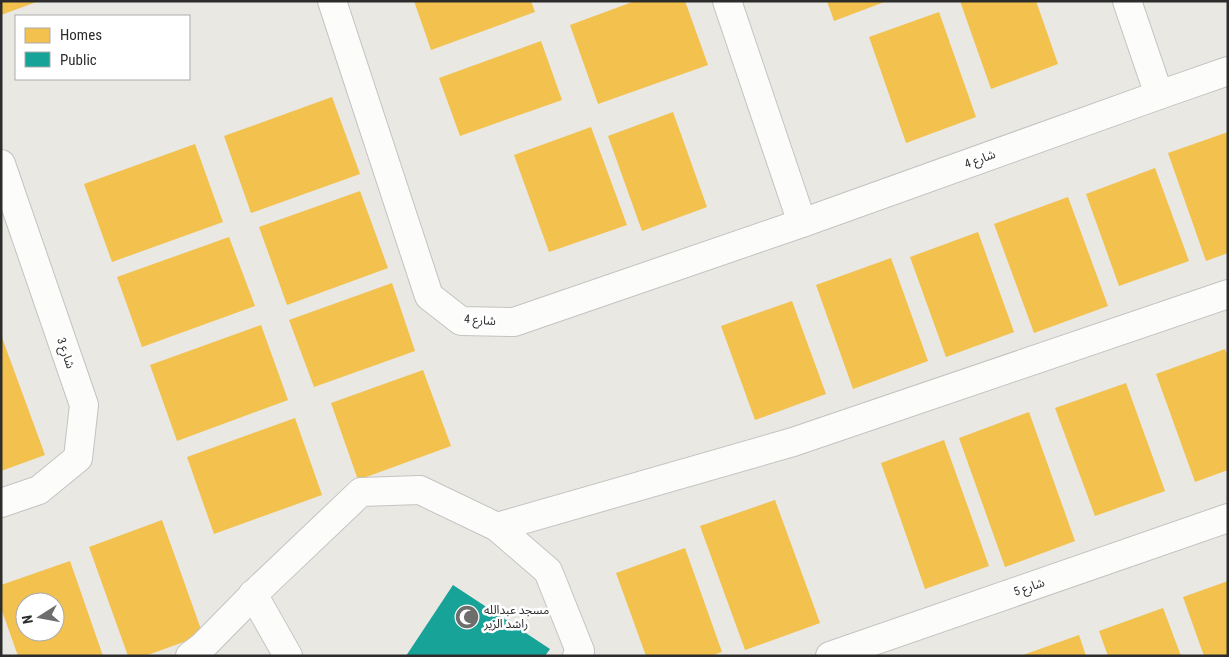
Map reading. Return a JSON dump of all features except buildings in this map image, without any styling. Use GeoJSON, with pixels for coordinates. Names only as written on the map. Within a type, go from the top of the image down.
{"type":"FeatureCollection","features":[{"type":"Feature","properties":{"kind":"street","name":"شارع 4"},"geometry":{"type":"LineString","coordinates":[[332,1],[429,296],[461,321],[514,322],[802,224],[1159,94],[1228,72]]}},
{"type":"Feature","properties":{"kind":"street"},"geometry":{"type":"LineString","coordinates":[[727,1],[802,224]]}},
{"type":"Feature","properties":{"kind":"street"},"geometry":{"type":"LineString","coordinates":[[1128,1],[1159,94]]}},
{"type":"Feature","properties":{"kind":"street","name":"شارع 3"},"geometry":{"type":"LineString","coordinates":[[1,164],[84,405],[78,458],[39,490],[1,503]]}},
{"type":"Feature","properties":{"kind":"street"},"geometry":{"type":"LineString","coordinates":[[497,527],[793,442],[1228,294]]}},
{"type":"Feature","properties":{"kind":"street"},"geometry":{"type":"LineString","coordinates":[[190,656],[202,647],[253,594],[361,492],[420,490],[497,527],[548,571],[580,651],[577,656]]}},
{"type":"Feature","properties":{"kind":"street","name":"شارع 5"},"geometry":{"type":"LineString","coordinates":[[830,656],[1228,518]]}},
{"type":"Feature","properties":{"kind":"street"},"geometry":{"type":"LineString","coordinates":[[253,594],[288,656]]}},
{"type":"Feature","properties":{"kind":"place","name":"مسجد عبدالله راشد الزير"},"geometry":{"type":"Point","coordinates":[467,617]}}]}
